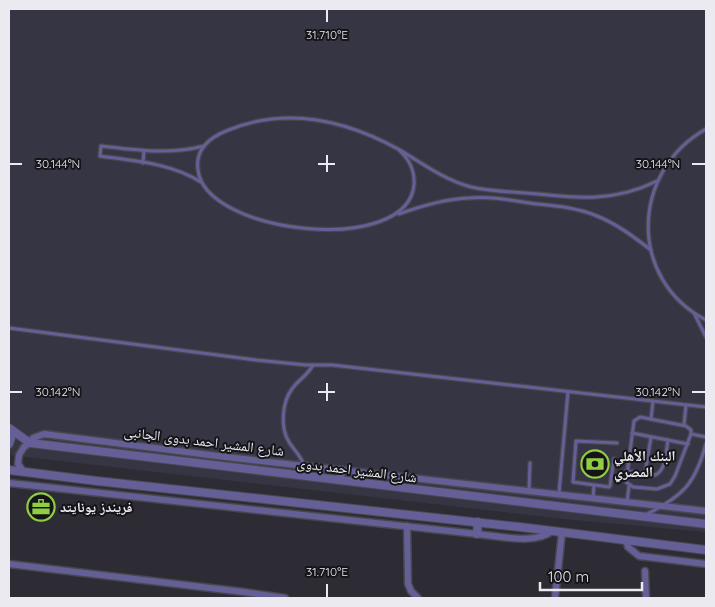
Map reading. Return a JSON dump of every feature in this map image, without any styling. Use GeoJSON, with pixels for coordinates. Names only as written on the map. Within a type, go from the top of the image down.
{"type":"FeatureCollection","features":[{"type":"Feature","properties":{"kind":"street","name":"شارع المشير احمد بدوى"},"geometry":{"type":"LineString","coordinates":[[10,429],[30,443],[706,524]]}},
{"type":"Feature","properties":{"kind":"street"},"geometry":{"type":"LineString","coordinates":[[9,444],[11,438],[10,429]]}},
{"type":"Feature","properties":{"kind":"street","name":"شارع المشير احمد بدوى الجانبى"},"geometry":{"type":"LineString","coordinates":[[30,443],[33,438],[44,434],[304,466],[706,510]]}},
{"type":"Feature","properties":{"kind":"street"},"geometry":{"type":"LineString","coordinates":[[23,471],[18,464],[19,454],[30,443]]}},
{"type":"Feature","properties":{"kind":"street"},"geometry":{"type":"LineString","coordinates":[[9,470],[478,522],[706,550]]}},
{"type":"Feature","properties":{"kind":"street"},"geometry":{"type":"LineString","coordinates":[[340,480],[341,470]]}},
{"type":"Feature","properties":{"kind":"street"},"geometry":{"type":"LineString","coordinates":[[9,483],[477,534],[535,539],[552,531]]}},
{"type":"Feature","properties":{"kind":"street"},"geometry":{"type":"LineString","coordinates":[[477,534],[478,522]]}},
{"type":"Feature","properties":{"kind":"street"},"geometry":{"type":"LineString","coordinates":[[407,526],[408,584],[414,598]]}},
{"type":"Feature","properties":{"kind":"street"},"geometry":{"type":"LineString","coordinates":[[555,598],[562,532]]}},
{"type":"Feature","properties":{"kind":"street"},"geometry":{"type":"LineString","coordinates":[[626,540],[628,547],[639,556],[706,564]]}},
{"type":"Feature","properties":{"kind":"street"},"geometry":{"type":"LineString","coordinates":[[9,564],[235,590],[285,598]]}},
{"type":"Feature","properties":{"kind":"street"},"geometry":{"type":"LineString","coordinates":[[645,571],[646,598]]}},
{"type":"Feature","properties":{"kind":"lane"},"geometry":{"type":"LineString","coordinates":[[202,182],[197,167],[199,156],[204,146],[212,137],[241,125],[262,121],[296,119],[321,121],[367,133],[446,177],[464,185],[482,189],[593,198],[626,194],[658,181]]}},
{"type":"Feature","properties":{"kind":"lane"},"geometry":{"type":"LineString","coordinates":[[706,129],[691,139],[675,154],[658,181],[649,210],[648,230],[651,250],[667,285],[677,298],[706,320]]}},
{"type":"Feature","properties":{"kind":"lane"},"geometry":{"type":"LineString","coordinates":[[204,146],[174,152],[100,146],[100,156],[175,169],[202,182],[222,202],[238,211],[267,222],[291,227],[317,230],[346,229],[372,224],[436,203],[469,198],[489,198],[584,211],[605,219],[625,230],[651,250]]}},
{"type":"Feature","properties":{"kind":"lane"},"geometry":{"type":"LineString","coordinates":[[396,215],[409,201],[414,183],[410,165],[399,150]]}},
{"type":"Feature","properties":{"kind":"lane"},"geometry":{"type":"LineString","coordinates":[[143,163],[144,151]]}},
{"type":"Feature","properties":{"kind":"lane"},"geometry":{"type":"LineString","coordinates":[[693,312],[706,337]]}},
{"type":"Feature","properties":{"kind":"lane"},"geometry":{"type":"LineString","coordinates":[[9,328],[256,360],[313,366],[332,365],[706,407]]}},
{"type":"Feature","properties":{"kind":"lane"},"geometry":{"type":"LineString","coordinates":[[304,466],[301,457],[289,442],[283,422],[287,397],[292,388],[313,366]]}},
{"type":"Feature","properties":{"kind":"lane"},"geometry":{"type":"LineString","coordinates":[[559,493],[568,392]]}},
{"type":"Feature","properties":{"kind":"lane"},"geometry":{"type":"LineString","coordinates":[[651,419],[653,401]]}},
{"type":"Feature","properties":{"kind":"lane"},"geometry":{"type":"LineString","coordinates":[[684,425],[686,405]]}},
{"type":"Feature","properties":{"kind":"lane"},"geometry":{"type":"LineString","coordinates":[[627,502],[629,486],[626,480],[626,471],[636,418],[684,425],[690,428],[692,434],[670,484],[657,489],[629,486]]}},
{"type":"Feature","properties":{"kind":"lane"},"geometry":{"type":"LineString","coordinates":[[632,433],[688,444]]}},
{"type":"Feature","properties":{"kind":"lane"},"geometry":{"type":"LineString","coordinates":[[692,434],[706,437]]}},
{"type":"Feature","properties":{"kind":"lane"},"geometry":{"type":"LineString","coordinates":[[646,474],[651,437]]}},
{"type":"Feature","properties":{"kind":"lane"},"geometry":{"type":"LineString","coordinates":[[614,459],[610,486],[594,486],[572,482],[576,440],[617,444]]}},
{"type":"Feature","properties":{"kind":"lane"},"geometry":{"type":"LineString","coordinates":[[626,471],[657,474],[661,470],[668,440]]}},
{"type":"Feature","properties":{"kind":"lane"},"geometry":{"type":"LineString","coordinates":[[642,517],[663,506],[682,492],[693,479],[706,444]]}},
{"type":"Feature","properties":{"kind":"lane"},"geometry":{"type":"LineString","coordinates":[[529,490],[530,462]]}},
{"type":"Feature","properties":{"kind":"lane"},"geometry":{"type":"LineString","coordinates":[[593,497],[594,486]]}},
{"type":"Feature","properties":{"kind":"shaded area"},"geometry":{"type":"Polygon","coordinates":[[[9,9],[706,9],[706,532],[564,519],[9,455],[9,9]]]}},
{"type":"Feature","properties":{"kind":"place","name":"البنك الأهلي المصري"},"geometry":{"type":"Point","coordinates":[595,464]}},
{"type":"Feature","properties":{"kind":"place","name":"فريندز يونايتد"},"geometry":{"type":"Point","coordinates":[41,507]}}]}
